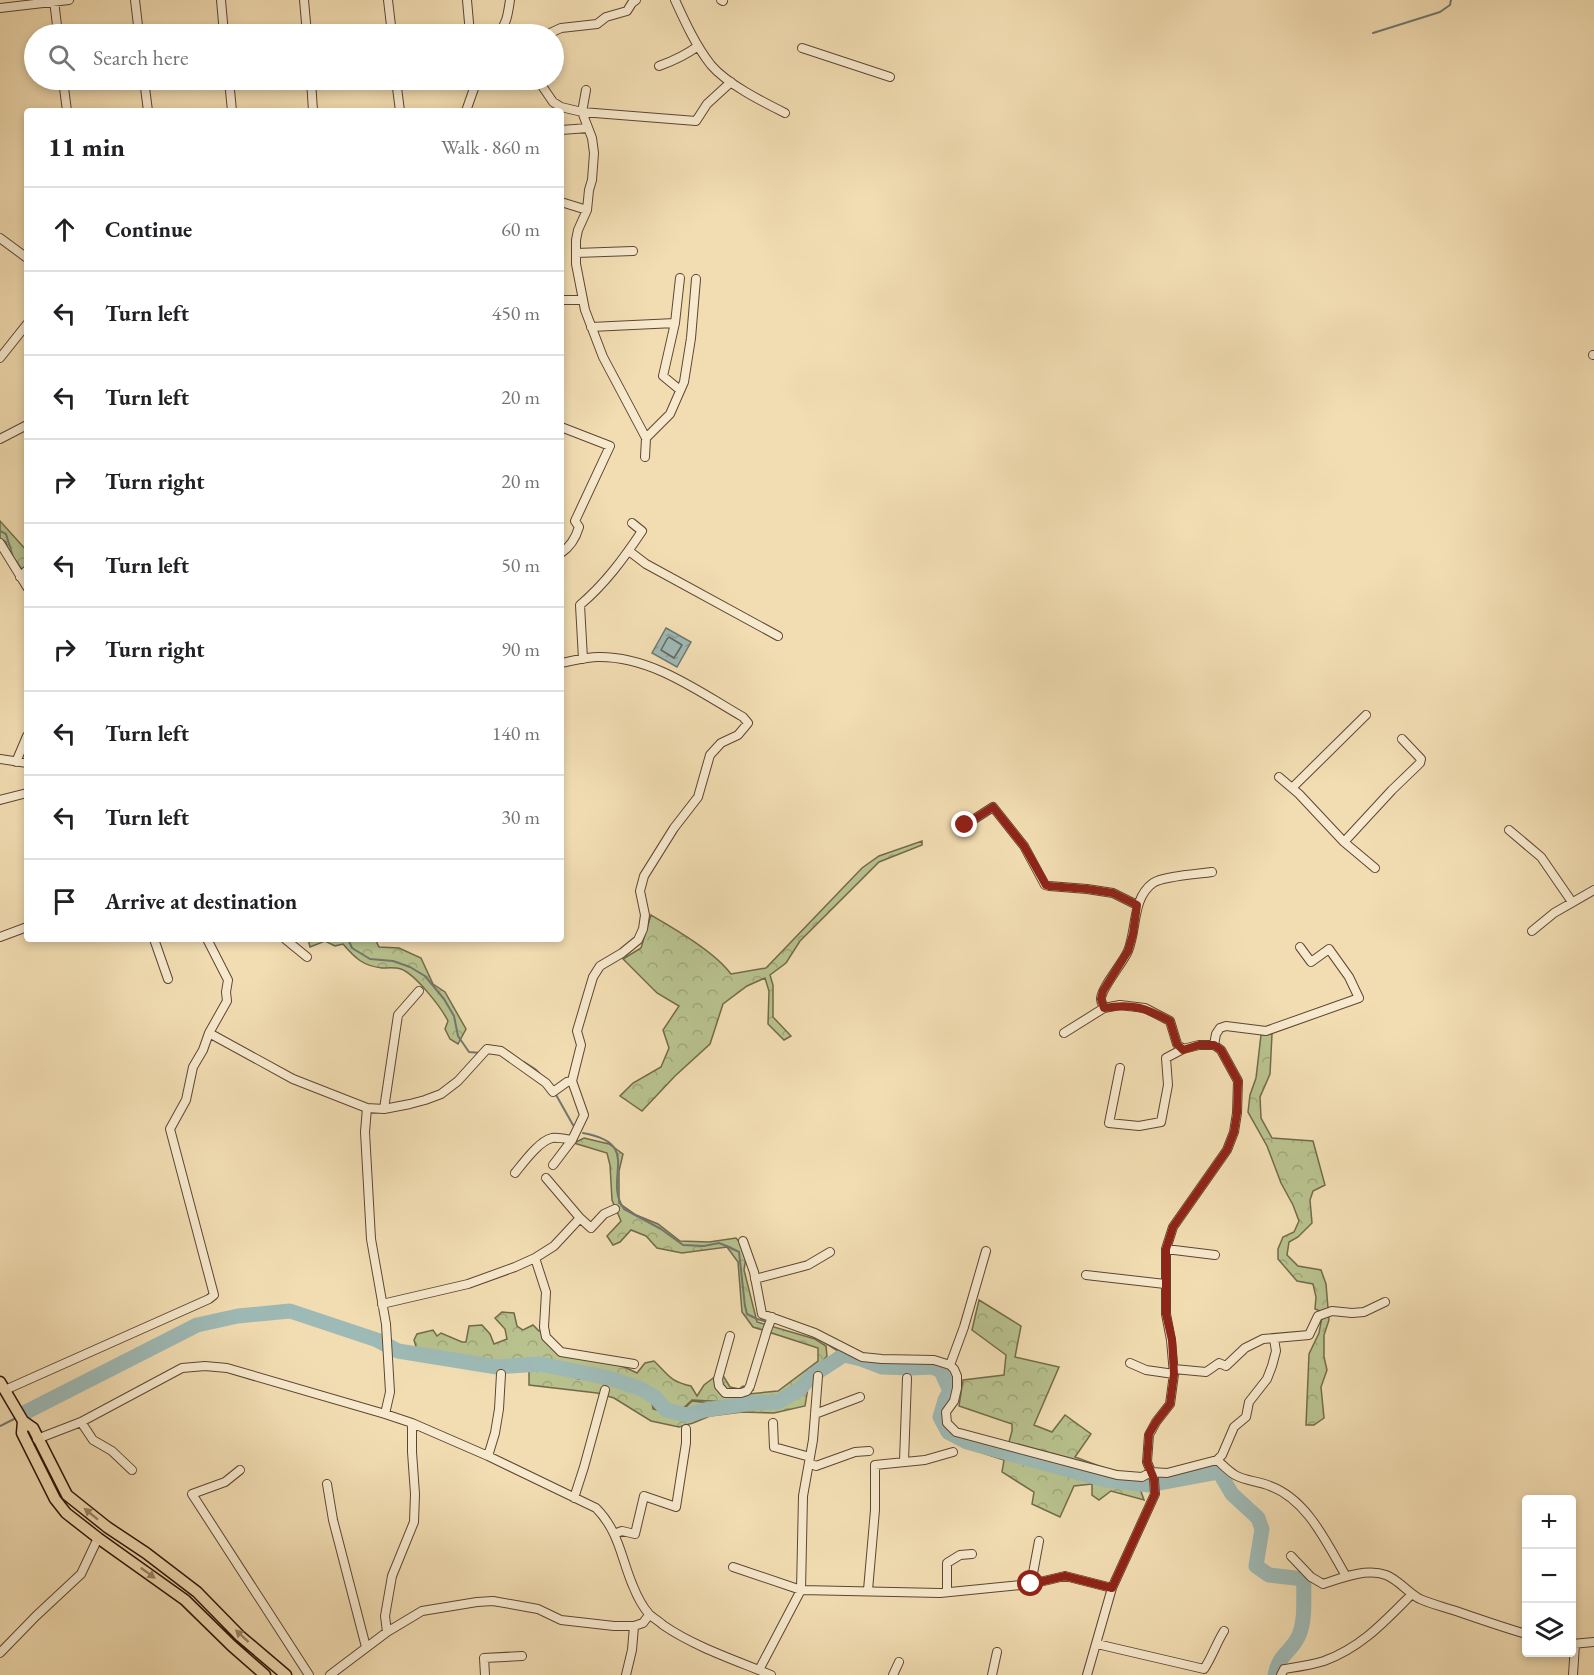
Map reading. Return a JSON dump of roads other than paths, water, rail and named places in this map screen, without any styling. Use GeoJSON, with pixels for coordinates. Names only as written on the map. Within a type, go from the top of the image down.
{"type":"FeatureCollection","features":[{"type":"Feature","properties":{"kind":"main road"},"geometry":{"type":"LineString","coordinates":[[3,1386],[23,1421],[33,1428],[67,1495],[196,1592],[240,1636],[286,1675]]}},
{"type":"Feature","properties":{"kind":"main road"},"geometry":{"type":"LineString","coordinates":[[23,1421],[22,1433],[55,1499],[66,1513],[185,1600],[265,1675]]}},
{"type":"Feature","properties":{"kind":"street"},"geometry":{"type":"LineString","coordinates":[[0,8],[69,0]]}},
{"type":"Feature","properties":{"kind":"street"},"geometry":{"type":"LineString","coordinates":[[135,0],[138,24]]}},
{"type":"Feature","properties":{"kind":"street"},"geometry":{"type":"LineString","coordinates":[[221,0],[223,24]]}},
{"type":"Feature","properties":{"kind":"street"},"geometry":{"type":"LineString","coordinates":[[304,0],[306,24]]}},
{"type":"Feature","properties":{"kind":"street"},"geometry":{"type":"LineString","coordinates":[[388,0],[391,24]]}},
{"type":"Feature","properties":{"kind":"street"},"geometry":{"type":"LineString","coordinates":[[467,0],[469,24]]}},
{"type":"Feature","properties":{"kind":"street"},"geometry":{"type":"LineString","coordinates":[[506,24],[510,0]]}},
{"type":"Feature","properties":{"kind":"street"},"geometry":{"type":"LineString","coordinates":[[564,28],[597,24],[606,17],[627,11],[636,0]]}},
{"type":"Feature","properties":{"kind":"street"},"geometry":{"type":"LineString","coordinates":[[675,0],[698,46],[712,67],[731,82],[785,113]]}},
{"type":"Feature","properties":{"kind":"street"},"geometry":{"type":"LineString","coordinates":[[55,1],[57,24]]}},
{"type":"Feature","properties":{"kind":"street"},"geometry":{"type":"LineString","coordinates":[[658,66],[698,46]]}},
{"type":"Feature","properties":{"kind":"street"},"geometry":{"type":"LineString","coordinates":[[802,48],[890,77]]}},
{"type":"Feature","properties":{"kind":"street"},"geometry":{"type":"LineString","coordinates":[[544,90],[553,102],[561,107],[582,112],[696,121],[707,104],[731,82]]}},
{"type":"Feature","properties":{"kind":"street"},"geometry":{"type":"LineString","coordinates":[[64,90],[67,108]]}},
{"type":"Feature","properties":{"kind":"street"},"geometry":{"type":"LineString","coordinates":[[145,90],[148,108]]}},
{"type":"Feature","properties":{"kind":"street"},"geometry":{"type":"LineString","coordinates":[[230,90],[232,108]]}},
{"type":"Feature","properties":{"kind":"street"},"geometry":{"type":"LineString","coordinates":[[312,90],[313,108]]}},
{"type":"Feature","properties":{"kind":"street"},"geometry":{"type":"LineString","coordinates":[[397,90],[400,108]]}},
{"type":"Feature","properties":{"kind":"street"},"geometry":{"type":"LineString","coordinates":[[467,108],[473,90]]}},
{"type":"Feature","properties":{"kind":"street"},"geometry":{"type":"LineString","coordinates":[[586,90],[582,112],[592,138],[594,153],[587,210],[576,240],[576,264],[585,310],[603,357],[646,438],[645,457]]}},
{"type":"Feature","properties":{"kind":"street"},"geometry":{"type":"LineString","coordinates":[[564,130],[588,128]]}},
{"type":"Feature","properties":{"kind":"street"},"geometry":{"type":"LineString","coordinates":[[564,203],[587,210]]}},
{"type":"Feature","properties":{"kind":"street"},"geometry":{"type":"LineString","coordinates":[[0,238],[24,256]]}},
{"type":"Feature","properties":{"kind":"street"},"geometry":{"type":"LineString","coordinates":[[576,253],[633,251]]}},
{"type":"Feature","properties":{"kind":"street"},"geometry":{"type":"LineString","coordinates":[[680,278],[675,323],[663,376],[680,390]]}},
{"type":"Feature","properties":{"kind":"street"},"geometry":{"type":"LineString","coordinates":[[646,438],[670,414],[684,382],[691,338],[696,279]]}},
{"type":"Feature","properties":{"kind":"street"},"geometry":{"type":"LineString","coordinates":[[564,300],[583,300]]}},
{"type":"Feature","properties":{"kind":"street"},"geometry":{"type":"LineString","coordinates":[[591,327],[675,323]]}},
{"type":"Feature","properties":{"kind":"street"},"geometry":{"type":"LineString","coordinates":[[0,358],[24,328]]}},
{"type":"Feature","properties":{"kind":"street"},"geometry":{"type":"LineString","coordinates":[[0,439],[24,427]]}},
{"type":"Feature","properties":{"kind":"street"},"geometry":{"type":"LineString","coordinates":[[564,428],[610,446],[575,521],[579,527],[576,537],[564,551]]}},
{"type":"Feature","properties":{"kind":"street"},"geometry":{"type":"LineString","coordinates":[[583,658],[580,605],[595,592],[629,551],[642,531],[632,523]]}},
{"type":"Feature","properties":{"kind":"street"},"geometry":{"type":"LineString","coordinates":[[0,543],[24,583]]}},
{"type":"Feature","properties":{"kind":"street"},"geometry":{"type":"LineString","coordinates":[[629,551],[646,564],[778,636]]}},
{"type":"Feature","properties":{"kind":"street"},"geometry":{"type":"LineString","coordinates":[[20,577],[24,573]]}},
{"type":"Feature","properties":{"kind":"street"},"geometry":{"type":"LineString","coordinates":[[553,1165],[572,1140],[584,1115],[572,1081],[581,1045],[577,1031],[592,977],[600,966],[638,940],[643,929],[645,915],[640,891],[644,876],[674,828],[698,797],[710,755],[721,743],[738,735],[748,723],[742,717],[684,682],[643,664],[629,660],[598,657],[564,662]]}},
{"type":"Feature","properties":{"kind":"street"},"geometry":{"type":"LineString","coordinates":[[1292,788],[1366,715]]}},
{"type":"Feature","properties":{"kind":"street"},"geometry":{"type":"LineString","coordinates":[[1344,842],[1420,763],[1421,759],[1402,740]]}},
{"type":"Feature","properties":{"kind":"street"},"geometry":{"type":"LineString","coordinates":[[16,762],[24,743]]}},
{"type":"Feature","properties":{"kind":"street"},"geometry":{"type":"LineString","coordinates":[[0,759],[24,763]]}},
{"type":"Feature","properties":{"kind":"street"},"geometry":{"type":"LineString","coordinates":[[1279,777],[1344,842],[1375,868]]}},
{"type":"Feature","properties":{"kind":"street"},"geometry":{"type":"LineString","coordinates":[[0,800],[24,794]]}},
{"type":"Feature","properties":{"kind":"street"},"geometry":{"type":"LineString","coordinates":[[965,825],[993,807],[1024,846],[1046,885],[1113,893],[1137,905]]}},
{"type":"Feature","properties":{"kind":"street"},"geometry":{"type":"LineString","coordinates":[[1509,830],[1541,856],[1572,902]]}},
{"type":"Feature","properties":{"kind":"street"},"geometry":{"type":"LineString","coordinates":[[1104,1008],[1101,999],[1103,991],[1128,951],[1137,905],[1149,886],[1155,881],[1212,872]]}},
{"type":"Feature","properties":{"kind":"street"},"geometry":{"type":"LineString","coordinates":[[1532,931],[1572,902],[1594,890]]}},
{"type":"Feature","properties":{"kind":"street"},"geometry":{"type":"LineString","coordinates":[[0,937],[24,928]]}},
{"type":"Feature","properties":{"kind":"street"},"geometry":{"type":"LineString","coordinates":[[155,942],[168,979]]}},
{"type":"Feature","properties":{"kind":"street"},"geometry":{"type":"LineString","coordinates":[[3,1386],[214,1295],[170,1129],[186,1100],[193,1066],[227,1001],[228,980],[209,942]]}},
{"type":"Feature","properties":{"kind":"street"},"geometry":{"type":"LineString","coordinates":[[289,942],[307,957]]}},
{"type":"Feature","properties":{"kind":"street"},"geometry":{"type":"LineString","coordinates":[[1214,1045],[1216,1034],[1220,1028],[1226,1026],[1266,1030],[1359,998],[1349,977],[1329,950],[1311,962],[1300,947]]}},
{"type":"Feature","properties":{"kind":"street"},"geometry":{"type":"LineString","coordinates":[[384,1109],[398,1015],[419,991]]}},
{"type":"Feature","properties":{"kind":"street"},"geometry":{"type":"LineString","coordinates":[[1064,1033],[1104,1008],[1120,1005],[1145,1008],[1170,1021],[1177,1044],[1183,1050]]}},
{"type":"Feature","properties":{"kind":"street"},"geometry":{"type":"LineString","coordinates":[[209,1033],[293,1080],[367,1108],[384,1109],[441,1094],[458,1081],[487,1049],[501,1051],[546,1083],[553,1092],[572,1081]]}},
{"type":"Feature","properties":{"kind":"street"},"geometry":{"type":"LineString","coordinates":[[1087,1675],[1112,1588],[1155,1494],[1147,1462],[1149,1434],[1170,1404],[1174,1371],[1172,1340],[1166,1314],[1166,1249],[1173,1227],[1227,1150],[1234,1132],[1237,1113],[1238,1081],[1221,1050],[1214,1045],[1199,1045],[1166,1058],[1168,1085],[1161,1122],[1139,1126],[1109,1123],[1120,1068]]}},
{"type":"Feature","properties":{"kind":"street"},"geometry":{"type":"LineString","coordinates":[[367,1108],[365,1132],[371,1239],[386,1324],[390,1392],[385,1414]]}},
{"type":"Feature","properties":{"kind":"street"},"geometry":{"type":"LineString","coordinates":[[515,1173],[530,1155],[549,1139],[554,1137],[572,1140]]}},
{"type":"Feature","properties":{"kind":"street"},"geometry":{"type":"LineString","coordinates":[[546,1178],[591,1228],[604,1214],[615,1209]]}},
{"type":"Feature","properties":{"kind":"street"},"geometry":{"type":"LineString","coordinates":[[382,1304],[468,1284],[515,1267],[554,1246],[580,1218]]}},
{"type":"Feature","properties":{"kind":"street"},"geometry":{"type":"LineString","coordinates":[[743,1241],[755,1279],[762,1314],[815,1333],[861,1357],[934,1359],[950,1365],[957,1376],[957,1388],[954,1401],[946,1412],[947,1423],[956,1432],[1117,1475],[1142,1477],[1217,1460],[1222,1455],[1234,1427],[1246,1417],[1249,1402],[1267,1379],[1276,1351],[1274,1339]]}},
{"type":"Feature","properties":{"kind":"street"},"geometry":{"type":"LineString","coordinates":[[1166,1249],[1215,1255]]}},
{"type":"Feature","properties":{"kind":"street"},"geometry":{"type":"LineString","coordinates":[[950,1365],[964,1327],[986,1251]]}},
{"type":"Feature","properties":{"kind":"street"},"geometry":{"type":"LineString","coordinates":[[755,1279],[808,1265],[830,1252]]}},
{"type":"Feature","properties":{"kind":"street"},"geometry":{"type":"LineString","coordinates":[[534,1258],[546,1292],[544,1327],[546,1337],[561,1352],[634,1364]]}},
{"type":"Feature","properties":{"kind":"street"},"geometry":{"type":"LineString","coordinates":[[1086,1275],[1165,1284]]}},
{"type":"Feature","properties":{"kind":"street"},"geometry":{"type":"LineString","coordinates":[[1130,1363],[1146,1370],[1206,1372],[1219,1363],[1226,1366],[1245,1348],[1263,1339],[1309,1335],[1318,1316],[1332,1311],[1364,1312],[1385,1302]]}},
{"type":"Feature","properties":{"kind":"street"},"geometry":{"type":"LineString","coordinates":[[730,1336],[718,1379],[719,1386],[725,1393],[741,1393],[747,1391],[750,1386],[772,1317]]}},
{"type":"Feature","properties":{"kind":"street"},"geometry":{"type":"LineString","coordinates":[[37,1439],[81,1422],[182,1368],[205,1366],[227,1368],[385,1414],[488,1456],[596,1508],[608,1519],[632,1586],[649,1615],[696,1643],[771,1675]]}},
{"type":"Feature","properties":{"kind":"street"},"geometry":{"type":"LineString","coordinates":[[488,1456],[499,1409],[501,1374]]}},
{"type":"Feature","properties":{"kind":"street"},"geometry":{"type":"LineString","coordinates":[[759,1670],[801,1590],[803,1496],[813,1440],[818,1376]]}},
{"type":"Feature","properties":{"kind":"street"},"geometry":{"type":"LineString","coordinates":[[904,1461],[907,1378]]}},
{"type":"Feature","properties":{"kind":"street"},"geometry":{"type":"LineString","coordinates":[[574,1498],[605,1390]]}},
{"type":"Feature","properties":{"kind":"street"},"geometry":{"type":"LineString","coordinates":[[815,1414],[860,1397]]}},
{"type":"Feature","properties":{"kind":"street"},"geometry":{"type":"LineString","coordinates":[[81,1422],[93,1440],[112,1451],[132,1470]]}},
{"type":"Feature","properties":{"kind":"street"},"geometry":{"type":"LineString","coordinates":[[772,1423],[774,1447],[809,1460],[816,1466],[855,1452],[869,1451]]}},
{"type":"Feature","properties":{"kind":"street"},"geometry":{"type":"LineString","coordinates":[[387,1632],[385,1616],[392,1576],[414,1522],[412,1424]]}},
{"type":"Feature","properties":{"kind":"street"},"geometry":{"type":"LineString","coordinates":[[615,1534],[622,1531],[634,1534],[644,1496],[676,1507],[686,1429]]}},
{"type":"Feature","properties":{"kind":"street"},"geometry":{"type":"LineString","coordinates":[[868,1590],[875,1510],[875,1465],[925,1460],[953,1452]]}},
{"type":"Feature","properties":{"kind":"street"},"geometry":{"type":"LineString","coordinates":[[1217,1460],[1236,1475],[1270,1486],[1297,1504],[1318,1527],[1346,1576]]}},
{"type":"Feature","properties":{"kind":"street"},"geometry":{"type":"LineString","coordinates":[[240,1470],[225,1482],[192,1494],[309,1675]]}},
{"type":"Feature","properties":{"kind":"street"},"geometry":{"type":"LineString","coordinates":[[327,1484],[333,1520],[366,1647]]}},
{"type":"Feature","properties":{"kind":"street"},"geometry":{"type":"LineString","coordinates":[[0,1653],[81,1574],[98,1538]]}},
{"type":"Feature","properties":{"kind":"street"},"geometry":{"type":"LineString","coordinates":[[1031,1584],[1039,1541]]}},
{"type":"Feature","properties":{"kind":"street"},"geometry":{"type":"LineString","coordinates":[[947,1592],[947,1563],[960,1555],[972,1554]]}},
{"type":"Feature","properties":{"kind":"street"},"geometry":{"type":"LineString","coordinates":[[1291,1556],[1311,1577],[1323,1584],[1346,1576],[1385,1575],[1412,1594],[1431,1603],[1522,1633]]}},
{"type":"Feature","properties":{"kind":"street"},"geometry":{"type":"LineString","coordinates":[[734,1567],[801,1590],[940,1593],[1031,1584],[1065,1576],[1112,1588]]}},
{"type":"Feature","properties":{"kind":"street"},"geometry":{"type":"LineString","coordinates":[[1281,1675],[1284,1669],[1322,1662],[1342,1653],[1372,1634],[1412,1594]]}},
{"type":"Feature","properties":{"kind":"street"},"geometry":{"type":"LineString","coordinates":[[330,1675],[387,1632],[422,1611],[493,1601],[538,1609],[561,1620],[614,1626],[634,1626],[643,1623],[649,1615]]}},
{"type":"Feature","properties":{"kind":"street"},"geometry":{"type":"LineString","coordinates":[[626,1675],[632,1650],[634,1626]]}},
{"type":"Feature","properties":{"kind":"street"},"geometry":{"type":"LineString","coordinates":[[1097,1644],[1204,1669],[1212,1658],[1218,1640],[1224,1631]]}},
{"type":"Feature","properties":{"kind":"street"},"geometry":{"type":"LineString","coordinates":[[1576,1644],[1594,1642]]}},
{"type":"Feature","properties":{"kind":"street"},"geometry":{"type":"LineString","coordinates":[[992,1675],[997,1652]]}},
{"type":"Feature","properties":{"kind":"street"},"geometry":{"type":"LineString","coordinates":[[485,1675],[484,1658],[522,1656]]}},
{"type":"Feature","properties":{"kind":"street"},"geometry":{"type":"LineString","coordinates":[[1573,1657],[1573,1675]]}},
{"type":"Feature","properties":{"kind":"street"},"geometry":{"type":"LineString","coordinates":[[893,1675],[899,1662]]}},
{"type":"Feature","properties":{"kind":"water"},"geometry":{"type":"Polygon","coordinates":[[[666,628],[691,642],[677,667],[652,653],[666,628]]]}},
{"type":"Feature","properties":{"kind":"waterway"},"geometry":{"type":"LineString","coordinates":[[1373,33],[1440,12],[1450,5],[1451,0]]}},
{"type":"Feature","properties":{"kind":"waterway"},"geometry":{"type":"LineString","coordinates":[[0,531],[6,534],[13,557],[23,571]]}},
{"type":"Feature","properties":{"kind":"waterway"},"geometry":{"type":"LineString","coordinates":[[349,942],[352,948],[370,959],[393,961],[425,976],[444,999],[454,1016],[458,1036],[469,1052],[481,1053]]}},
{"type":"Feature","properties":{"kind":"waterway"},"geometry":{"type":"LineString","coordinates":[[524,1062],[541,1075]]}},
{"type":"Feature","properties":{"kind":"waterway"},"geometry":{"type":"LineString","coordinates":[[555,1093],[573,1125]]}},
{"type":"Feature","properties":{"kind":"waterway"},"geometry":{"type":"LineString","coordinates":[[583,1133],[601,1138],[612,1145],[617,1154],[618,1197],[624,1209],[661,1229],[683,1245],[704,1246],[719,1243],[739,1252],[747,1314],[768,1322]]}},
{"type":"Feature","properties":{"kind":"waterway"},"geometry":{"type":"LineString","coordinates":[[26,1412],[197,1325],[238,1316],[290,1311],[377,1340],[398,1351],[497,1367],[540,1364],[609,1378],[641,1389],[655,1397],[666,1410],[687,1415],[752,1403],[778,1402],[800,1389],[813,1375],[844,1355],[882,1367],[933,1367],[941,1371],[950,1391],[940,1417],[948,1432],[967,1442],[1106,1480],[1149,1485],[1219,1472],[1232,1494],[1258,1518],[1262,1529],[1256,1566],[1269,1575],[1304,1579],[1301,1629],[1296,1641],[1279,1662],[1275,1675]]}},
{"type":"Feature","properties":{"kind":"waterway"},"geometry":{"type":"LineString","coordinates":[[824,1342],[844,1355]]}},
{"type":"Feature","properties":{"kind":"waterway"},"geometry":{"type":"LineString","coordinates":[[0,1426],[16,1418]]}}]}
